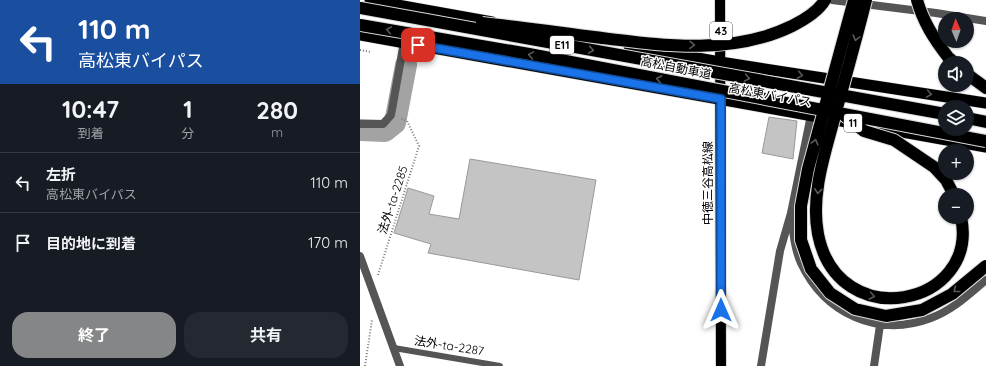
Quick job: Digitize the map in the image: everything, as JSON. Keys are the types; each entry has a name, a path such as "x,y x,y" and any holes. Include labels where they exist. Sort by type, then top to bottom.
{"highway":[{"name":"高松東バイパス","path":"370,0 412,4 720,62 986,103"},
{"path":"360,8 652,44 702,46 741,43 772,36 805,20 824,0"},
{"path":"854,0 808,169 801,206 802,240 811,269 830,293 855,309 886,316 922,310 952,294 986,266"},
{"path":"866,0 820,170 817,206 818,233 825,256 841,278 863,294 889,299 918,294 944,278 956,260 963,224"},
{"path":"917,0 925,22 934,39 949,56"},
{"name":"高松自動車道","path":"360,8 938,113"},
{"name":"高松自動車道","path":"360,25 537,56 986,141"},
{"name":"高松東バイパス","path":"360,35 986,148"},
{"path":"974,79 986,88"},
{"path":"842,114 864,131 894,140 934,167 946,180 950,188"},
{"path":"974,119 986,122"}],"main road":[{"name":"中徳三谷高松線","path":"720,0 721,366"}],"street":[{"path":"832,0 986,21"},
{"path":"360,124 383,124 391,115 404,42"},
{"path":"761,366 780,251 791,213 811,116"},
{"path":"791,213 793,234 801,262 815,286 837,308 861,320 880,325 905,325 931,318 954,307 986,280"},
{"path":"361,260 400,366"},
{"path":"874,366 880,325"}],"lane":[{"name":"法外-ta-2287","path":"394,348 500,366"}],"path":[{"path":"360,50 371,52"},
{"name":"法外-ta-2285","path":"365,366 374,295 419,146 407,121 401,118"}],"building":[{"path":"769,117 797,121 793,159 762,153"},
{"path":"470,159 596,180 579,280 428,253 431,244 394,233 408,188 434,196 429,214 459,219"}],"waterway":[{"path":"360,130 385,131 395,123 406,65"}],"route":[{"path":"418,45 721,99 721,310"}]}
